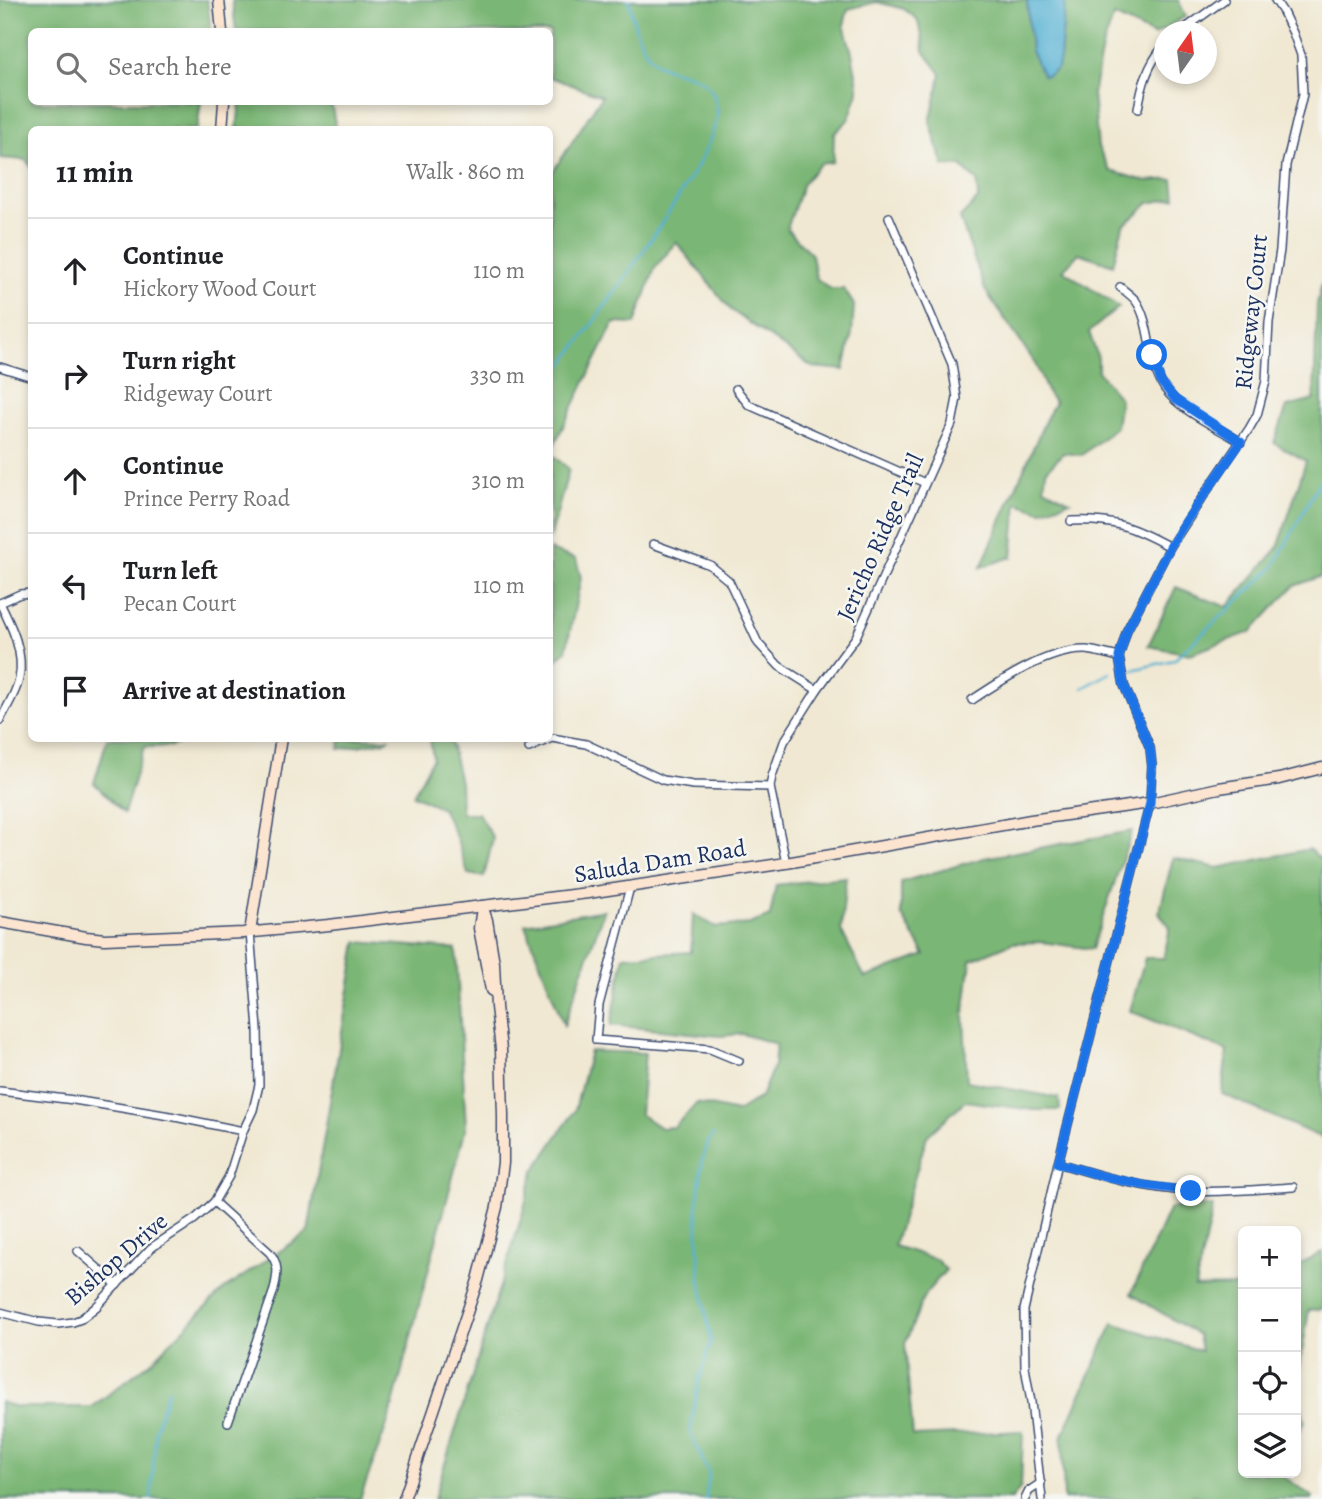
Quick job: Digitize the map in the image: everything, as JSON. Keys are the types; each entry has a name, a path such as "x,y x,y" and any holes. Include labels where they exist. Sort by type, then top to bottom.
{"street":[{"path":"219,0 222,28"},
{"path":"1195,21 1224,0"},
{"name":"Ridgeway Court","path":"1119,657 1127,630 1170,547 1257,415 1266,381 1269,322 1280,250 1286,165 1303,94 1301,55 1293,33 1275,0"},
{"path":"1138,108 1141,92 1154,60"},
{"path":"222,126 224,105"},
{"name":"Jericho Ridge Trail","path":"786,863 770,787 784,742 817,690 856,637 952,424 957,398 952,364 889,217"},
{"path":"1120,287 1136,301 1156,370 1166,390 1185,408 1241,442"},
{"path":"0,367 28,376"},
{"path":"736,389 750,405 925,483"},
{"path":"1071,521 1112,522 1170,547"},
{"path":"653,544 710,565 729,581 758,643 779,666 817,690"},
{"path":"0,720 20,678 20,662 11,625 0,603 28,593"},
{"path":"972,700 1018,672 1063,653 1087,650 1119,657 1124,685 1150,748 1152,766 1150,803 1028,1290 1024,1320 1025,1367 1042,1499"},
{"path":"553,738 586,744 663,780 693,785 770,787"},
{"path":"250,932 280,742"},
{"path":"528,748 542,742"},
{"name":"Saluda Dam Road","path":"0,922 104,939 329,925 630,887 786,863 1031,820 1150,803 1219,788 1279,779 1322,768"},
{"path":"630,887 599,1005 596,1040 709,1049 740,1061"},
{"path":"404,1499 478,1280 497,1207 503,1163 500,1049 496,1007 488,982 479,928 482,906"},
{"name":"Bishop Drive","path":"0,1312 58,1324 81,1319 96,1307 152,1248 195,1219 214,1202 229,1176 243,1131 253,1110 259,1085 258,1029 250,932"},
{"path":"0,1091 74,1100 243,1131"},
{"path":"1058,1163 1131,1183 1191,1191 1293,1187"},
{"path":"214,1202 270,1253 278,1271 274,1290 228,1422"},
{"path":"78,1251 117,1285"},
{"path":"1025,1499 1029,1491 1041,1483"}],"green space":[{"path":"0,0 207,0 211,28 28,28 28,105 201,105 197,126 28,126 28,163 26,160 0,158"},
{"path":"232,0 1027,0 1031,51 1048,75 1057,69 1060,58 1065,0 1178,0 1186,16 1178,21 1154,21 1154,35 1114,16 1102,48 1093,94 1098,147 1110,171 1146,181 1173,179 1175,198 1149,203 1123,226 1113,265 1079,253 1063,270 1119,307 1089,332 1098,358 1098,371 1120,399 1116,427 1082,455 1063,453 1046,471 1044,488 1070,501 1041,511 1017,503 1012,557 981,567 1055,402 1048,394 1035,363 985,290 960,218 978,199 977,181 961,166 944,166 930,122 941,74 924,51 917,19 904,9 877,2 848,9 844,25 852,53 858,92 849,119 834,134 833,162 820,164 803,183 787,229 812,255 816,278 831,289 844,289 854,305 852,333 844,370 812,367 731,310 676,242 655,268 635,324 614,323 553,447 553,171 602,96 553,78 553,28 236,28"},
{"path":"240,105 332,105 335,126 237,126"},
{"path":"1322,282 1322,576 1294,586 1251,632 1190,654 1148,646 1176,587 1227,607 1278,548 1306,461 1274,443 1287,407 1314,400 1317,304"},
{"path":"553,456 569,469 553,528"},
{"path":"553,551 576,559 581,578 566,651 553,663"},
{"path":"106,742 184,742 171,746 144,747 124,813 94,783"},
{"path":"340,742 381,742 339,749"},
{"path":"430,742 451,742 460,783 461,813 478,813 493,838 484,877 468,874 455,834 442,808 413,795 433,758"},
{"path":"1132,831 1092,949 1041,942 1012,943 971,960 964,1016 967,1081 1059,1098 1060,1110 1034,1110 965,1101 927,1136 894,1246 936,1259 946,1270 925,1294 905,1344 913,1436 1023,1431 1021,1487 1012,1499 434,1499 534,1171 575,1110 590,1051 645,1053 640,1114 661,1128 674,1127 697,1103 737,1112 761,1097 774,1065 776,1044 742,1034 720,1036 611,1025 624,956 691,952 693,914 716,927 750,924 770,916 776,885 846,877 841,930 865,978 925,955 901,914 901,882 984,858"},
{"path":"1309,849 1322,860 1322,1138 1222,1094 1227,1051 1130,1011 1145,958 1164,958 1170,927 1159,913 1173,858 1218,868"},
{"path":"604,910 564,1025 525,924"},
{"path":"357,942 456,949 466,1127 390,1416 360,1499 0,1499 0,1402 15,1407 92,1407 152,1361 223,1290 308,1232"},
{"path":"1213,1206 1195,1287 1238,1286 1238,1478 1285,1478 1313,1497 1312,1499 1206,1499 1193,1495 1189,1499 1064,1499 1062,1437 1113,1323 1201,1351 1198,1335 1131,1294 1170,1208"},
{"path":"1322,1252 1322,1309 1309,1310 1301,1358 1301,1264"},
{"path":"1301,1406 1305,1421 1301,1428"}],"water":[{"path":"1027,0 1065,0 1060,58 1057,69 1048,75 1043,76 1031,51"}],"waterway":[{"path":"553,379 640,256 683,189 703,155 717,117 715,98 708,87 693,76 659,65 647,53 637,31 629,0"},
{"path":"1132,670 1174,660 1273,568 1322,477"},
{"path":"1083,688 1110,673"},
{"path":"706,1499 709,1474 690,1432 699,1380 711,1341 700,1279 697,1210 702,1161 713,1135"},
{"path":"151,1499 156,1428 168,1390"}],"route":[{"path":"1152,355 1161,382 1175,399 1241,442 1170,547 1127,630 1119,657 1124,685 1150,748 1150,803 1058,1163 1143,1185 1191,1191"}]}
